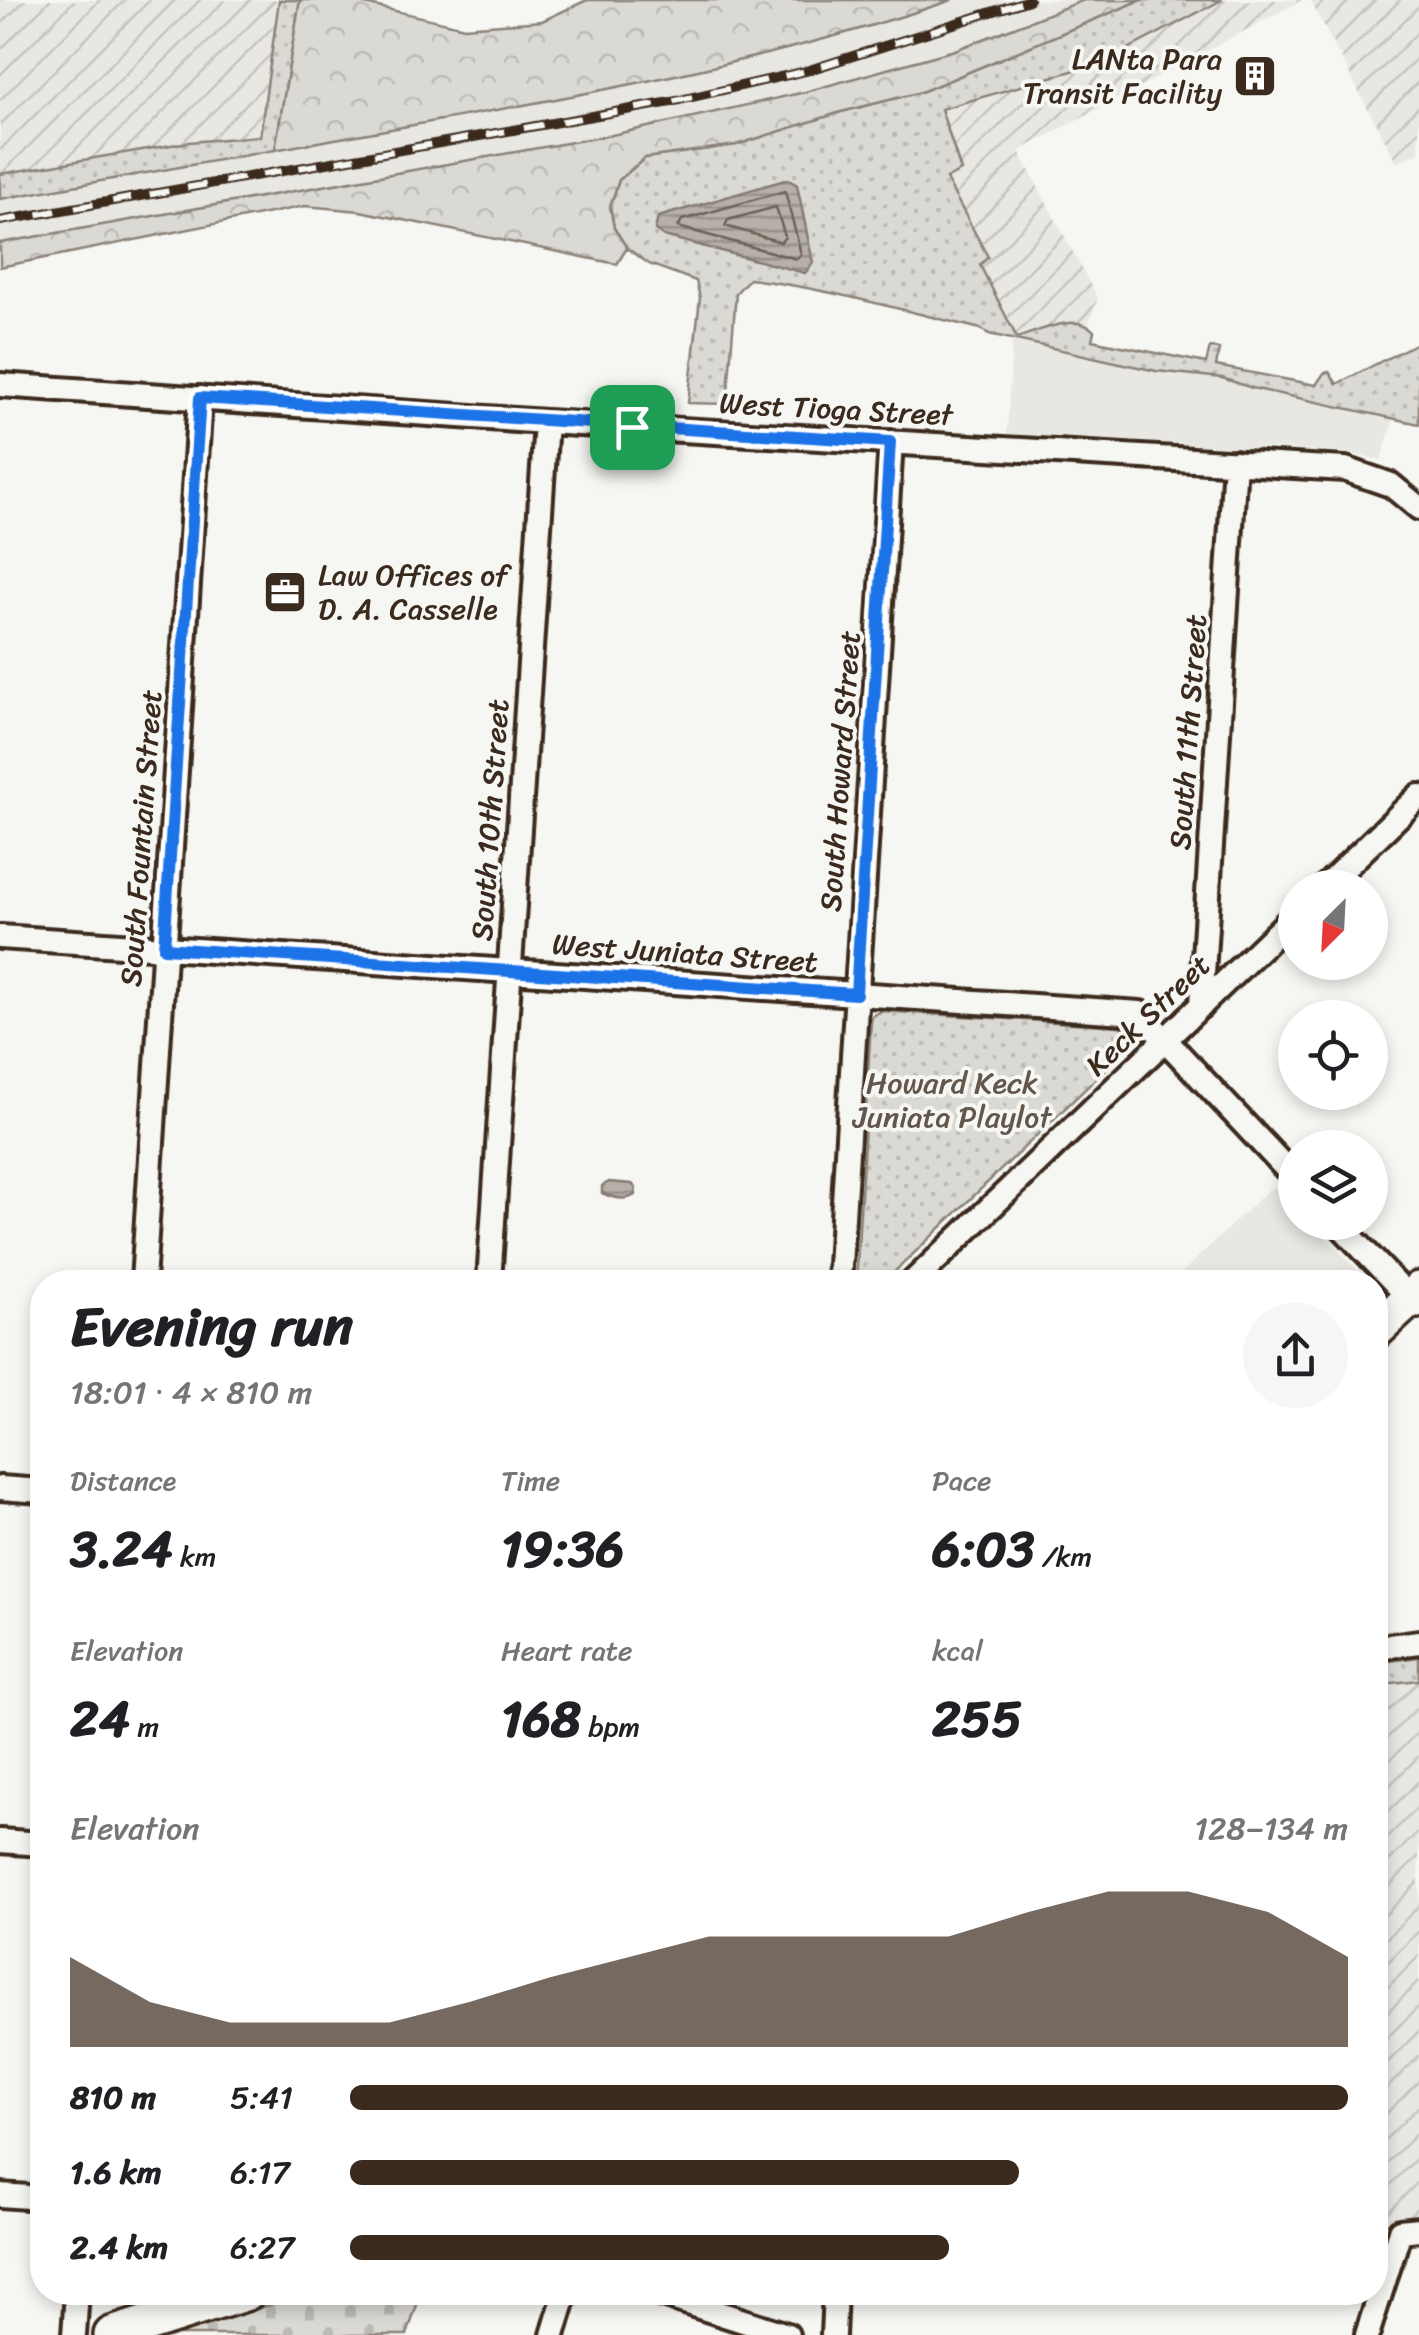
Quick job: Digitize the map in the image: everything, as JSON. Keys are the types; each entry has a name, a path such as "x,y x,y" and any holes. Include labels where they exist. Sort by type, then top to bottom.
{"main road":[{"path":"1388,1322 1416,1299"},
{"path":"112,2335 206,2305"}],"street":[{"name":"West Tioga Street","path":"0,385 546,422 1346,468 1392,485 1419,508"},
{"name":"South Fountain Street","path":"143,1270 200,398"},
{"name":"South 10th Street","path":"490,1270 546,422"},
{"name":"South Howard Street","path":"840,1270 890,442"},
{"name":"South 11th Street","path":"1201,1006 1236,462"},
{"path":"1343,870 1419,796"},
{"name":"Keck Street","path":"925,1270 1278,931"},
{"name":"West Juniata Street","path":"0,937 1140,1013 1278,1160"},
{"path":"1356,1240 1387,1270"},
{"path":"1388,1271 1416,1299"},
{"path":"0,1488 30,1490"},
{"path":"1388,1646 1419,1642"},
{"path":"0,1841 30,1843"},
{"path":"0,2195 30,2197"},
{"path":"1388,2284 1410,2230"},
{"path":"74,2335 76,2305"},
{"path":"553,2335 562,2305"},
{"path":"694,2305 787,2335"},
{"path":"833,2335 834,2305"},
{"path":"1367,2335 1379,2305"}],"shaded area":[{"path":"0,0 279,0 260,136 189,142 0,174"},
{"path":"952,0 1084,0 955,50 805,92 612,135 0,243 0,199 716,68 886,23"},
{"path":"1222,0 1302,0 1019,151 1098,299 1088,324 1071,322 1017,338 980,265 987,257 946,179 941,109 1103,62"},
{"path":"1310,0 1419,0 1419,152 1397,163"},
{"path":"1012,339 1156,371 1222,378 1394,418 1381,460 1338,452 1007,434"},
{"path":"1276,1187 1278,1240 1328,1240 1357,1270 1185,1270 1268,1190"},
{"path":"1419,1657 1419,2215 1388,2219 1388,1661"}],"green space":[{"path":"279,0 300,0 275,150 0,199 0,174 189,142 260,136"},
{"path":"300,0 348,0 464,27 542,21 587,0 952,0 786,49 701,69 275,150"},
{"path":"1084,0 1141,0 921,92 736,145 645,158 619,180 610,206 614,228 627,248 617,264 360,211 305,206 0,267 0,243 612,135 805,92 955,50"},
{"path":"1141,0 1222,0 1103,62 941,109 961,171 946,179 988,257 980,265 1017,338 1057,325 1078,323 1094,331 1092,340 1206,363 1210,348 1219,349 1216,366 1316,385 1324,373 1329,372 1337,384 1419,342 1419,424 1222,378 1156,371 989,334 836,294 749,279 736,293 727,404 688,403 700,298 696,281 649,264 627,248 614,228 610,206 619,180 645,158 736,145 921,92"},
{"name":"Howard Keck Juniata Playlot","path":"882,1011 1119,1026 1130,1031 1133,1043 897,1270 857,1270 873,1015"},
{"path":"1419,1657 1419,1680 1388,1684 1388,1661"},
{"path":"269,2305 417,2305 407,2335 173,2335"}],"water":[{"path":"788,179 797,185 813,263 805,273 664,236 655,230 658,217"},
{"path":"609,1182 632,1184 635,1195 623,1198 602,1193 602,1186"}],"railway":[{"path":"0,221 671,102 806,71 1029,0"}],"place":[{"name":"LANta Para Transit Facility","path":"1255,76"},
{"name":"Law Offices of D. A. Casselle","path":"285,592"}],"route":[{"path":"200,398 632,427 890,442 856,994 164,948 200,398"}]}
